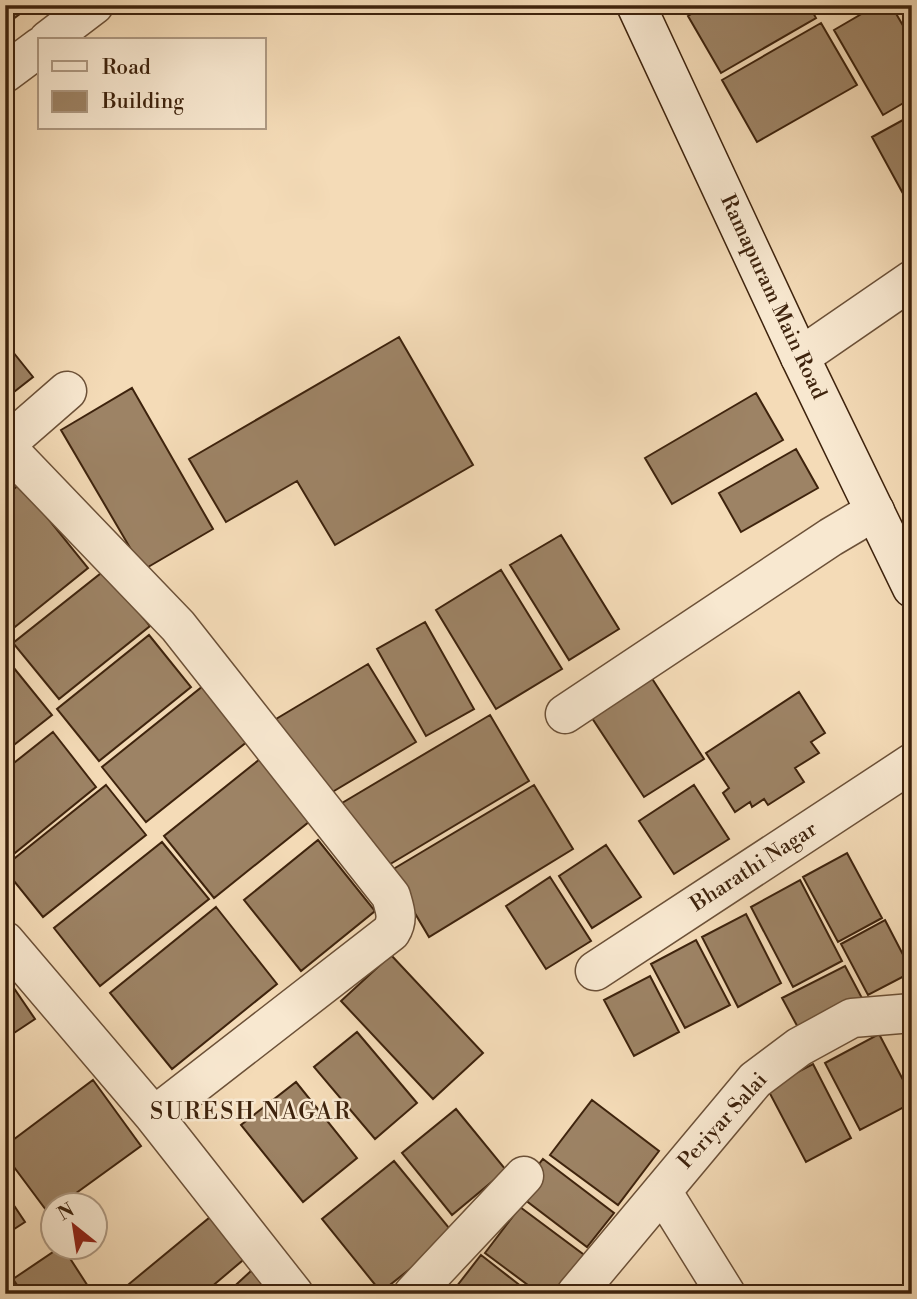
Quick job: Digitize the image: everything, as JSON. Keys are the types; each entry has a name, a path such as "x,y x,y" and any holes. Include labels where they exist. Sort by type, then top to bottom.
{"street":[{"path":"51,38 94,5"},
{"name":"Ramapuram Main Road","path":"636,5 800,357 912,588"},
{"path":"5,73 38,48"},
{"path":"800,357 912,280"},
{"path":"67,391 5,445 178,626 391,896 396,913 396,924 391,932 154,1116"},
{"path":"565,714 874,511"},
{"name":"Bharathi Nagar","path":"595,971 912,763"},
{"path":"5,941 154,1116 294,1294"},
{"name":"Periyar Salai","path":"576,1294 755,1080 799,1047 852,1018 907,1024"},
{"path":"413,1294 524,1176"},
{"path":"662,1191 726,1294"}],"building":[{"path":"5,5 32,5 5,25"},
{"path":"706,5 809,5 816,18 721,73 688,16"},
{"path":"877,5 891,5 912,41 912,98 883,115 834,30"},
{"path":"821,23 857,85 757,142 722,80"},
{"path":"912,115 912,210 872,137"},
{"path":"399,337 473,465 335,545 297,481 226,522 189,459"},
{"path":"5,342 33,377 5,399"},
{"path":"132,388 213,529 143,570 61,430"},
{"path":"756,393 783,440 672,504 645,458"},
{"path":"796,449 818,488 741,532 719,493"},
{"path":"20,484 88,568 5,635 5,496"},
{"path":"561,535 619,629 569,660 510,565"},
{"path":"105,570 150,626 59,699 13,643"},
{"path":"501,570 562,669 496,709 436,610"},
{"path":"425,622 474,709 426,736 377,649"},
{"path":"149,635 191,687 99,761 57,709"},
{"path":"5,657 52,715 5,752"},
{"path":"368,664 416,742 324,797 276,719"},
{"path":"651,677 704,759 644,797 590,715"},
{"path":"203,686 248,741 146,822 102,767"},
{"path":"799,692 825,733 811,742 819,753 795,768 804,782 768,805 764,799 752,807 750,802 735,812 723,793 729,788 706,753"},
{"path":"490,715 529,781 382,869 342,803"},
{"path":"53,732 96,787 10,857 5,851 5,770"},
{"path":"260,759 310,821 214,898 164,836"},
{"path":"106,785 146,835 43,917 5,870 5,866"},
{"path":"534,785 573,849 429,937 390,871"},
{"path":"694,785 729,839 674,874 639,821"},
{"path":"318,840 375,911 301,971 244,900"},
{"path":"162,842 209,899 100,986 54,928"},
{"path":"606,845 641,897 592,928 559,876"},
{"path":"847,853 882,918 838,942 803,877"},
{"path":"550,877 591,941 546,969 506,906"},
{"path":"800,880 842,961 793,987 751,907"},
{"path":"216,907 277,984 172,1069 110,993"},
{"path":"746,914 781,983 738,1007 702,937"},
{"path":"885,920 912,972 868,995 841,944"},
{"path":"696,940 730,1005 685,1028 651,964"},
{"path":"391,955 483,1053 433,1099 341,1001"},
{"path":"845,966 863,1000 801,1033 782,998"},
{"path":"5,975 35,1019 5,1039"},
{"path":"650,976 679,1032 634,1056 604,1000"},
{"path":"357,1032 417,1103 375,1139 314,1067"},
{"path":"879,1034 912,1097 912,1103 860,1130 825,1063"},
{"path":"813,1064 851,1138 806,1162 767,1088"},
{"path":"93,1080 141,1146 80,1190 38,1190 38,1199 5,1155 5,1146"},
{"path":"296,1082 357,1158 303,1202 241,1125"},
{"path":"592,1100 659,1151 618,1205 550,1155"},
{"path":"456,1109 506,1170 452,1215 402,1153"},
{"path":"543,1159 614,1213 587,1247 516,1193"},
{"path":"394,1161 454,1234 381,1292 322,1219"},
{"path":"5,1192 25,1222 5,1235"},
{"path":"520,1207 591,1260 565,1294 540,1294 485,1253"},
{"path":"215,1213 249,1255 203,1294 138,1294 129,1284"},
{"path":"481,1255 531,1294 457,1294 453,1291"},
{"path":"41,1260 71,1260 93,1294 23,1294 13,1279"},
{"path":"252,1270 274,1294 226,1294"}],"district":[{"name":"SURESH NAGAR","path":"251,1112"}]}
